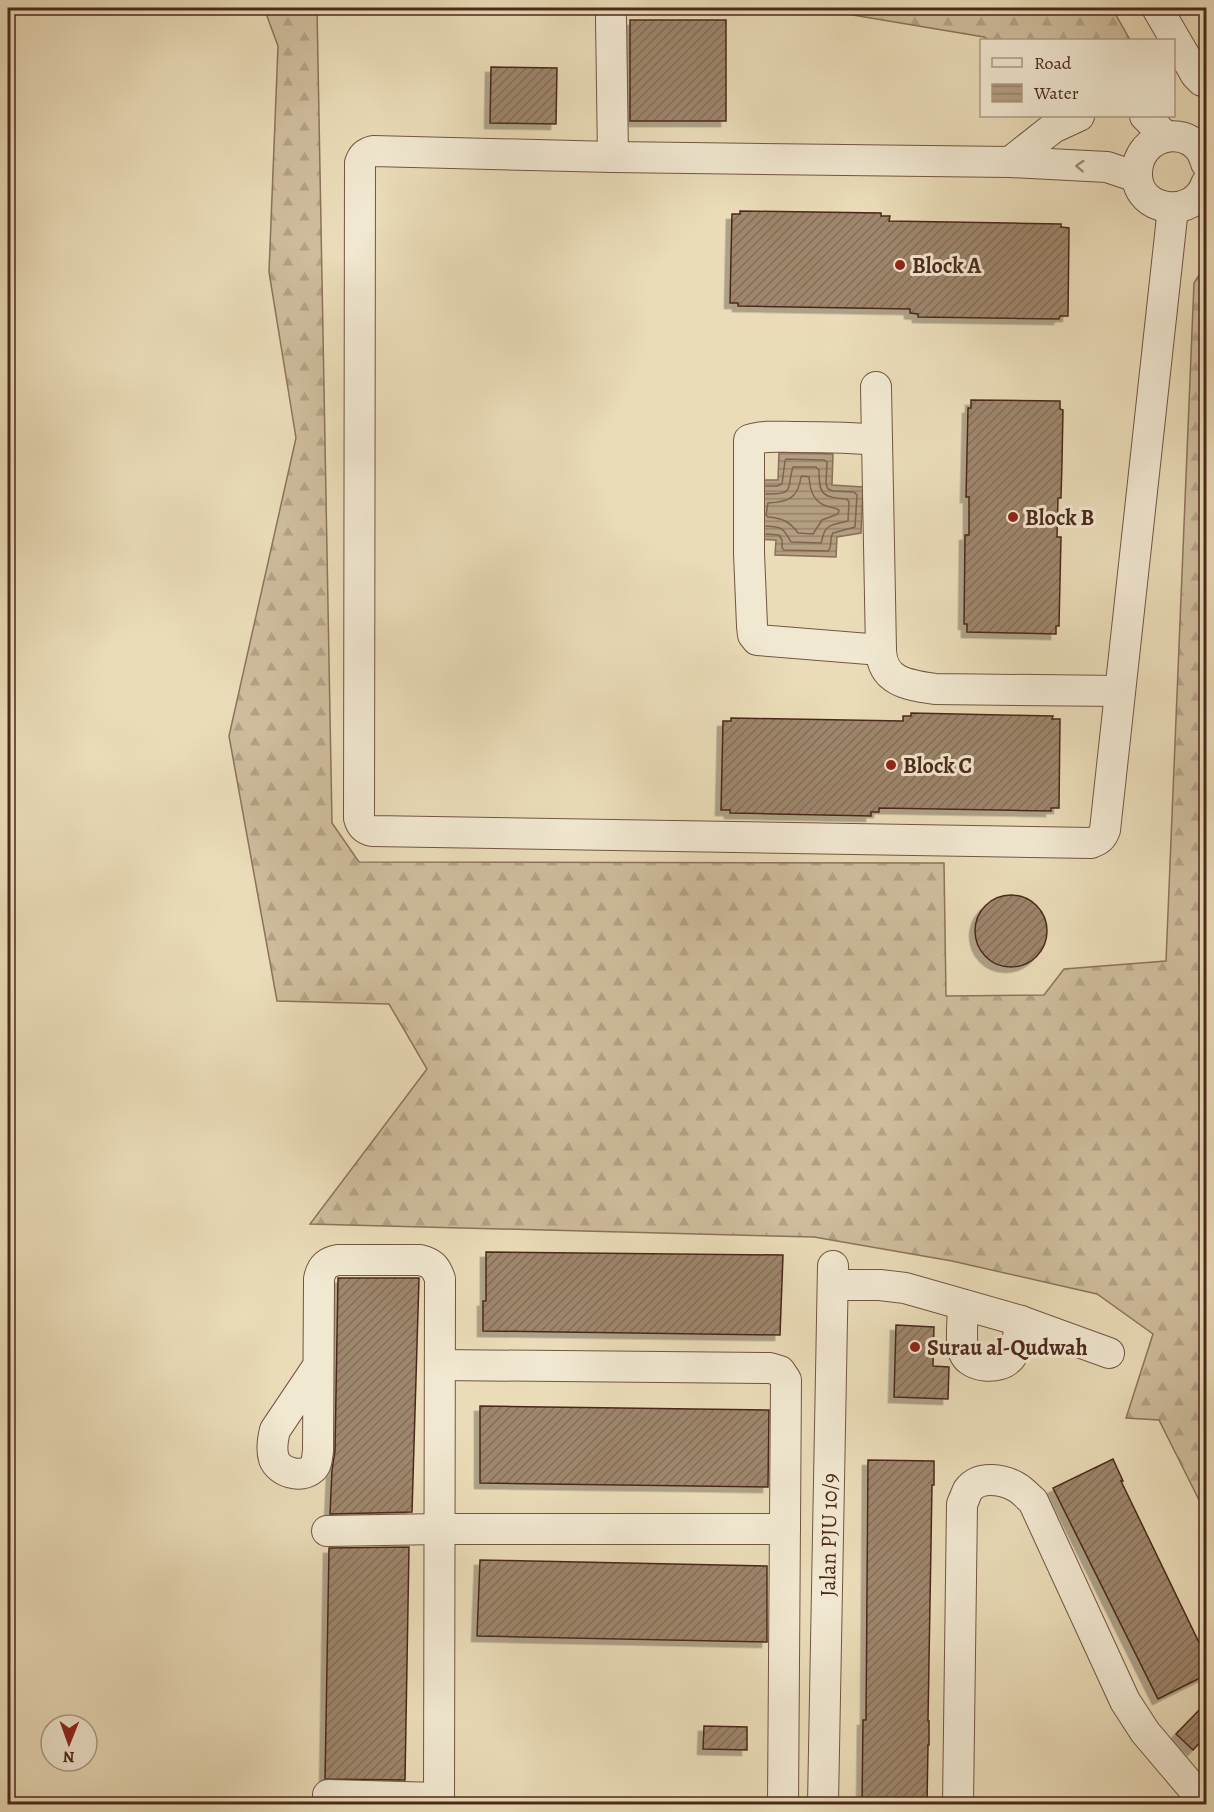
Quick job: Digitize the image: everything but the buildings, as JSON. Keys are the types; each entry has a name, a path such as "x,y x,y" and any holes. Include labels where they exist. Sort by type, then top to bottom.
{"street":[{"path":"1157,8 1196,75 1202,81 1206,81"},
{"path":"611,18 613,157"},
{"path":"1010,162 1053,128 1077,117"},
{"path":"1206,155 1187,138 1155,126 1149,144 1139,159 1137,177 1143,193 1156,204 1173,208 1191,204 1204,192 1206,184"},
{"path":"1137,177 1107,167 1010,162 367,152 360,163 360,825 365,830 372,831 1091,843 1098,841 1103,837 1105,830 1173,208"},
{"path":"876,387 881,662 888,672 899,681 912,686 935,689 1120,691"},
{"path":"877,440 845,437 762,437 749,440 749,553 752,626 753,635 757,640 881,650"},
{"path":"318,1366 319,1279 324,1266 331,1262 362,1260 420,1260 431,1263 440,1279 439,1801 328,1795"},
{"name":"Jalan PJU 10/9","path":"823,1804 833,1275 905,1288 963,1305"},
{"path":"1020,1321 1015,1349 1008,1360 995,1365 974,1363 968,1359 963,1345 963,1305 1020,1321 1109,1353"},
{"path":"440,1365 770,1368 780,1371 786,1380 783,1804"},
{"path":"958,1804 962,1504 969,1489 981,1481 995,1480 1019,1488 1033,1501 1125,1701 1145,1732 1206,1804"},
{"path":"327,1531 785,1528"}],"green space":[{"path":"264,8 317,8 332,823 359,862 944,863 946,996 1044,995 1064,969 1166,961 1194,283 1206,264 1206,1514 1159,1420 1126,1418 1153,1334 1097,1294 952,1261 814,1237 310,1224 427,1069 389,1004 277,1001 229,736 296,438 269,272 278,46"},
{"path":"811,8 1112,8 1129,39 987,39"}],"water":[{"path":"779,452 833,454 832,485 863,487 861,533 837,537 836,557 775,555 776,540 743,539 745,480 778,480"}],"place":[{"name":"Block A","path":"900,265"},
{"name":"Block B","path":"1013,517"},
{"name":"Block C","path":"891,765"},
{"name":"Surau al-Qudwah","path":"915,1347"}]}
